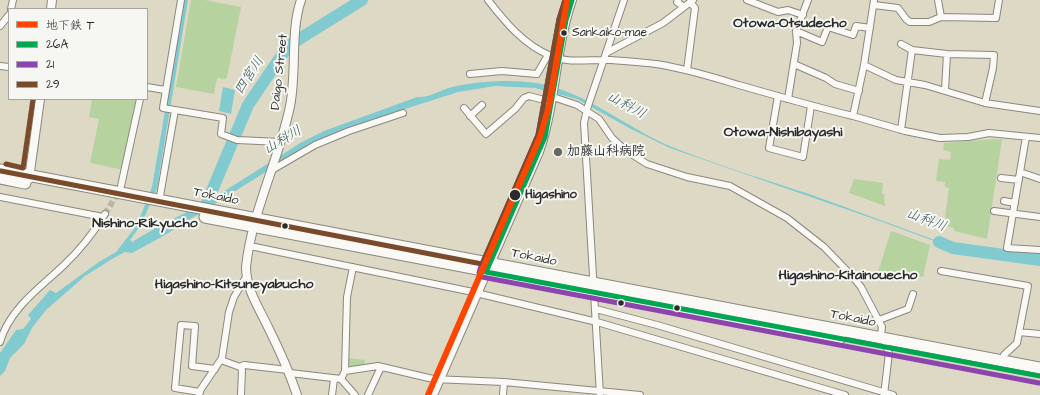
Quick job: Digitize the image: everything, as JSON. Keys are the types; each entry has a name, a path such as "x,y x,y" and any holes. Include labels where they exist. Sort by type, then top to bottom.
{"highway":[{"name":"Tokaido","path":"0,170 29,180"},
{"name":"Tokaido","path":"0,178 29,180 256,223 886,343 1040,376"},
{"name":"Tokaido","path":"886,343 1040,368"}],"street":[{"path":"181,0 163,108 222,118 221,134 234,139 280,146"},
{"name":"Daigo Street","path":"297,395 289,372 257,307 246,276 247,257 280,146 292,96 296,31 301,0"},
{"path":"488,0 506,22 521,37 548,55 559,59 577,61 604,60 657,64 687,70 810,106 853,116 901,130 948,139 968,138 989,133 1026,138 1040,138"},
{"path":"433,395 540,152 549,122 566,20 572,0"},
{"path":"601,393 585,143 587,110 624,0"},
{"path":"747,0 778,12 788,10 803,15"},
{"path":"788,99 797,43 796,31 808,0"},
{"path":"938,0 942,17"},
{"path":"853,116 864,65 874,2 898,8 910,22 928,22 942,17 996,18 1000,0"},
{"path":"677,1 684,7"},
{"path":"606,53 650,30 691,1 695,8 687,70"},
{"path":"0,26 8,17"},
{"path":"796,31 822,42 828,27 853,36 856,26 870,28"},
{"path":"904,43 912,50 946,54 994,55 993,68 985,103"},
{"path":"901,130 912,50"},
{"path":"945,90 946,54"},
{"path":"470,74 502,71 538,74 548,55"},
{"path":"794,64 826,78 834,84 859,91"},
{"path":"864,65 896,80 945,90 985,103 1040,111"},
{"path":"148,87 165,90"},
{"path":"464,108 486,134 515,109 524,98 529,96 553,98 577,105 599,119 612,138 625,150 647,164 687,177 730,186 788,218 824,247 861,287 879,320 889,353 884,394"},
{"path":"778,96 769,148 803,157 810,106"},
{"path":"29,180 40,100"},
{"path":"122,186 140,100"},
{"path":"470,116 482,105"},
{"path":"160,196 175,110"},
{"path":"273,168 315,145 348,131 403,113"},
{"path":"1026,138 1007,248 1040,250"},
{"path":"1020,172 1040,179"},
{"path":"1001,178 1019,180"},
{"path":"0,197 104,216 95,230 66,264 20,307 8,322 0,342"},
{"path":"1004,201 1015,203"},
{"path":"994,212 1040,217"},
{"path":"250,246 477,293 597,322 845,395"},
{"path":"341,379 345,371 347,297 353,267"},
{"path":"941,271 1028,286 1017,343 1004,355 1003,361"},
{"path":"215,369 192,366 196,326 181,325 175,388 200,394 221,360 229,312 234,297 246,276"},
{"path":"879,320 908,310 913,294"},
{"path":"596,309 657,324 884,394 894,395"},
{"path":"1019,332 1040,334"},
{"path":"221,360 240,367 244,365 341,379 355,395"},
{"path":"240,367 242,370 241,395"},
{"path":"345,371 381,367 407,374 440,379 504,382 569,388 584,392 640,395"},
{"path":"368,395 381,367"},
{"path":"332,395 334,379"},
{"path":"503,395 504,382"},
{"path":"568,395 569,388"}],"green space":[{"path":"191,0 205,0 241,7 227,77 226,79 217,78 214,94 176,87"},
{"path":"92,100 138,100 124,170 90,163 99,119 89,117"},
{"path":"1002,139 987,239 954,231 954,228 944,225 949,188 945,187 945,182 936,181 939,159 950,160 951,152 943,150 944,143"},
{"path":"854,179 883,183 882,194 884,194 885,206 849,193"},
{"path":"891,231 930,245 923,277 898,271 894,277 878,272"},
{"path":"348,358 365,360 364,366 348,368"}],"water":[{"path":"184,0 188,0 157,188 141,225 130,240 132,242 159,226 207,202 302,142 324,131 417,97 430,95 452,87 483,82 505,81 536,83 554,87 589,102 655,139 689,154 827,200 953,248 670,148 631,129 577,99 535,88 495,86 458,92 349,127 315,141 165,235 132,253 125,252 112,259 85,276 46,310 32,328 24,344 10,358 5,371 0,376 0,353 16,330 23,329 31,319 28,315 50,290 56,293 99,262 116,252 137,225 152,187"},
{"path":"223,87 235,90 231,114 219,111"}],"waterway":[{"name":"四宮川","path":"206,205 248,105 288,46 362,0"},
{"name":"山科川","path":"939,242 953,248 1040,260"}],"tunnel":[{"path":"105,214 119,191"}],"metro line":[{"name":"T","path":"428,395 540,137 549,106 567,0"}],"transit line":[{"name":"21","path":"565,0 559,19 538,135 480,269 479,273 482,277 1039,383"},
{"name":"29","path":"1,171 482,264 538,135 559,19 565,0"},
{"name":"26A","path":"572,0 566,20 545,137 486,272 1040,376"},
{"name":"29","path":"6,164 23,168 33,100"}],"place":[{"name":"Sankaiko-mae","path":"564,33"},
{"name":"加藤山科病院","path":"558,152"},
{"name":"Higashino","path":"515,195"}],"district":[{"name":"Otowa-Otsudecho","path":"790,24"},
{"name":"Otowa-Nishibayashi","path":"783,133"},
{"name":"Nishino-Rikyucho","path":"145,224"},
{"name":"Higashino-Kitainouecho","path":"848,276"},
{"name":"Higashino-Kitsuneyabucho","path":"234,285"}]}
